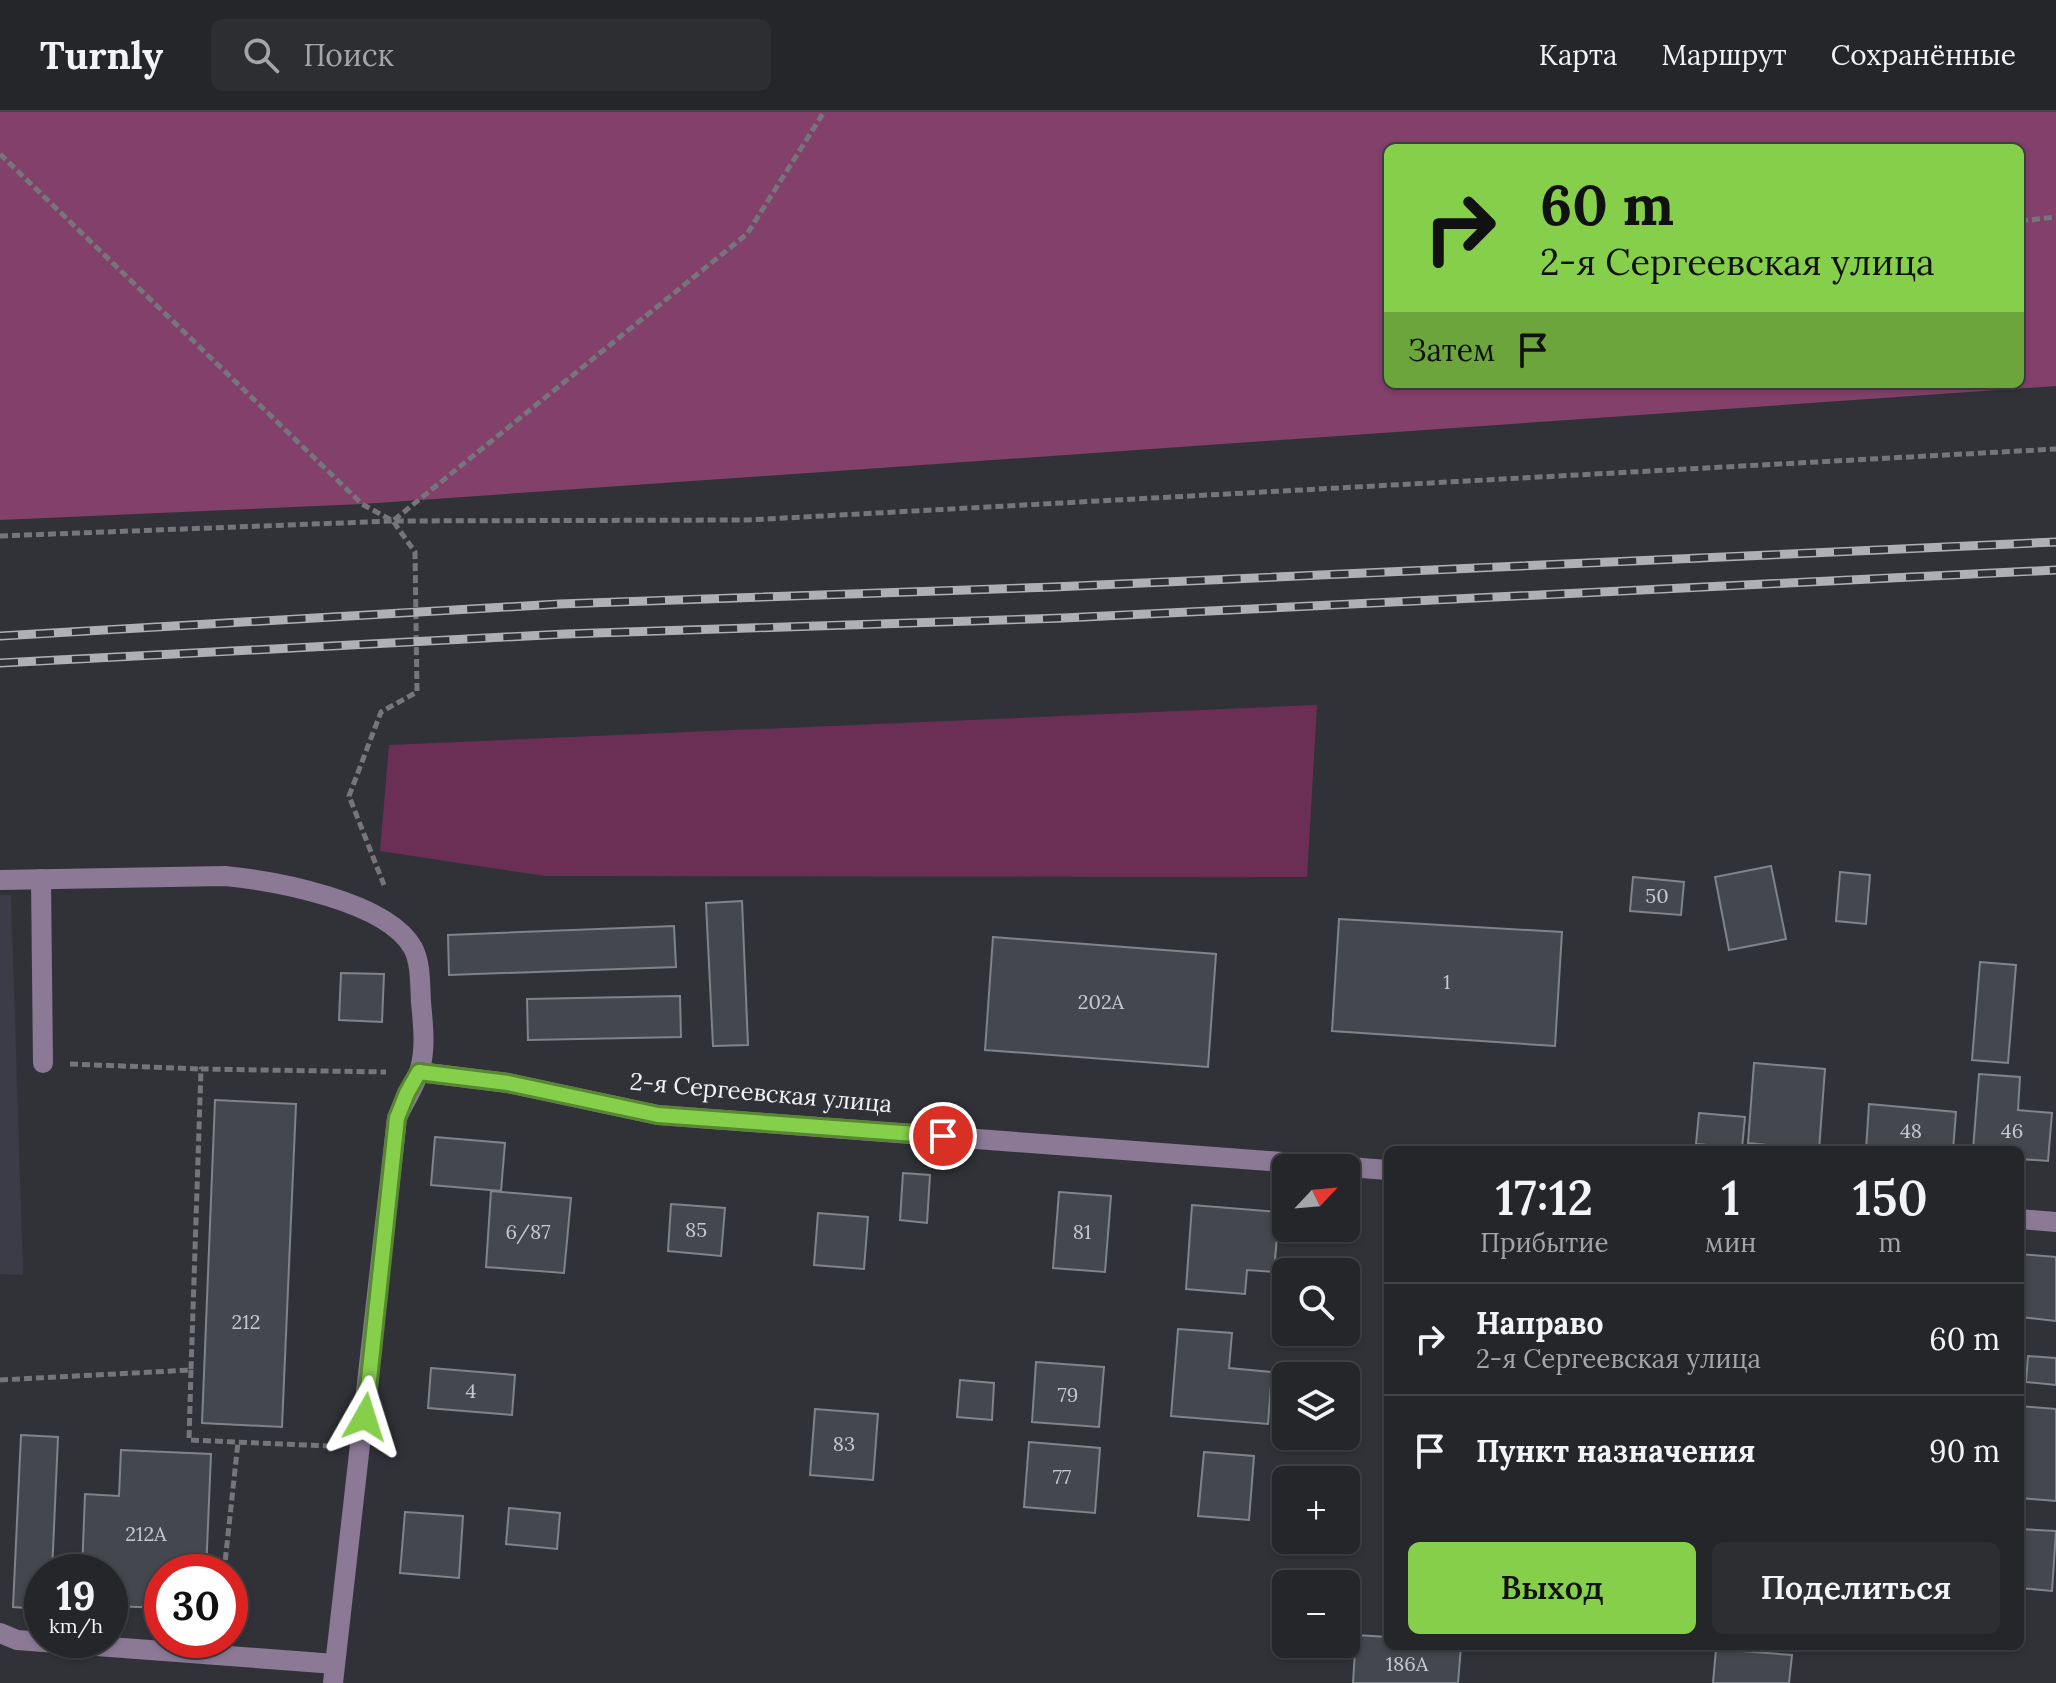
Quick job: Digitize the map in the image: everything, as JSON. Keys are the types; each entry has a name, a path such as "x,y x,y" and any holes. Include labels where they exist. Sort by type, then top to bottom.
{"street":[{"path":"0,880 225,876 281,883 356,907 388,922 415,951 425,1047 419,1072 397,1118 334,1674 17,1640 0,1633"},
{"path":"41,879 43,1063"},
{"name":"2-я Сергеевская улица","path":"419,1072 508,1083 658,1115 1384,1170"},
{"path":"2024,1219 2056,1222"}],"path":[{"path":"393,521 747,234 824,112"},
{"path":"0,154 362,504 393,521 415,552 417,692 381,712 349,796 404,936"},
{"path":"2024,221 2056,217"},
{"path":"0,536 393,521 748,520 2056,449"},
{"path":"43,1063 419,1072"},
{"path":"201,1069 189,1440 362,1447"},
{"path":"0,1380 191,1370"},
{"path":"226,1554 238,1442"}],"shaded area":[{"path":"0,112 2056,112 2056,386 362,504 0,520"},
{"path":"1317,705 1307,877 545,876 380,851 389,745"},
{"path":"0,895 11,895 23,1275 0,1274"}],"building":[{"path":"1771,866 1786,939 1729,950 1715,877"},
{"path":"1840,872 1870,875 1866,924 1836,921"},
{"path":"1633,877 1684,882 1681,915 1630,911"},
{"path":"742,901 748,1045 713,1046 706,903"},
{"path":"1339,919 1562,932 1555,1046 1332,1031"},
{"path":"674,926 676,967 449,975 448,935"},
{"path":"993,937 1216,954 1208,1067 985,1050"},
{"path":"1980,962 2016,965 2008,1063 1972,1060"},
{"path":"341,973 384,974 382,1022 339,1020"},
{"path":"680,996 681,1037 528,1040 527,999"},
{"path":"1754,1063 1825,1069 1819,1146 1748,1143"},
{"path":"1979,1074 2020,1077 2018,1110 2052,1113 2048,1161 2024,1159 2024,1146 1973,1146"},
{"path":"215,1100 296,1104 282,1427 202,1423"},
{"path":"1869,1104 1956,1112 1953,1146 1866,1146"},
{"path":"1699,1113 1745,1117 1742,1146 1696,1144"},
{"path":"435,1137 505,1143 501,1191 431,1185"},
{"path":"903,1173 930,1175 927,1223 900,1220"},
{"path":"491,1191 571,1198 564,1273 486,1267"},
{"path":"1059,1192 1111,1196 1105,1272 1053,1268"},
{"path":"671,1204 725,1208 721,1256 668,1251"},
{"path":"1192,1205 1272,1211 1272,1242 1276,1242 1272,1272 1247,1270 1245,1294 1186,1289"},
{"path":"818,1213 868,1217 864,1269 814,1265"},
{"path":"2024,1254 2056,1257 2056,1321 2024,1317"},
{"path":"1178,1329 1232,1333 1229,1368 1272,1372 1268,1424 1171,1416"},
{"path":"2028,1356 2056,1358 2056,1385 2026,1382"},
{"path":"1036,1362 1104,1367 1099,1427 1032,1422"},
{"path":"431,1368 515,1375 512,1415 428,1408"},
{"path":"960,1380 994,1383 992,1420 957,1417"},
{"path":"2024,1406 2056,1409 2056,1501 2024,1498"},
{"path":"815,1409 878,1414 873,1480 810,1475"},
{"path":"21,1435 58,1437 53,1554 24,1554 24,1608 13,1607"},
{"path":"1029,1442 1100,1448 1095,1513 1024,1507"},
{"path":"121,1450 211,1454 207,1554 144,1554 144,1607 128,1607 128,1554 83,1554 85,1494 119,1496"},
{"path":"1204,1452 1254,1456 1249,1520 1198,1516"},
{"path":"509,1508 560,1513 557,1549 506,1544"},
{"path":"405,1512 463,1516 459,1578 400,1573"},
{"path":"2024,1529 2056,1531 2052,1591 2024,1588"},
{"path":"1360,1635 1384,1637 1384,1650 1461,1650 1458,1683 1353,1683 1355,1658 1360,1658"},
{"path":"1716,1650 1792,1655 1789,1683 1713,1683"}],"railway":[{"path":"0,636 559,604 1053,587 2056,542"},
{"path":"0,663 565,634 1063,618 2056,570"}],"route":[{"path":"365,1417 397,1118 419,1072 508,1083 658,1115 943,1136"}]}
